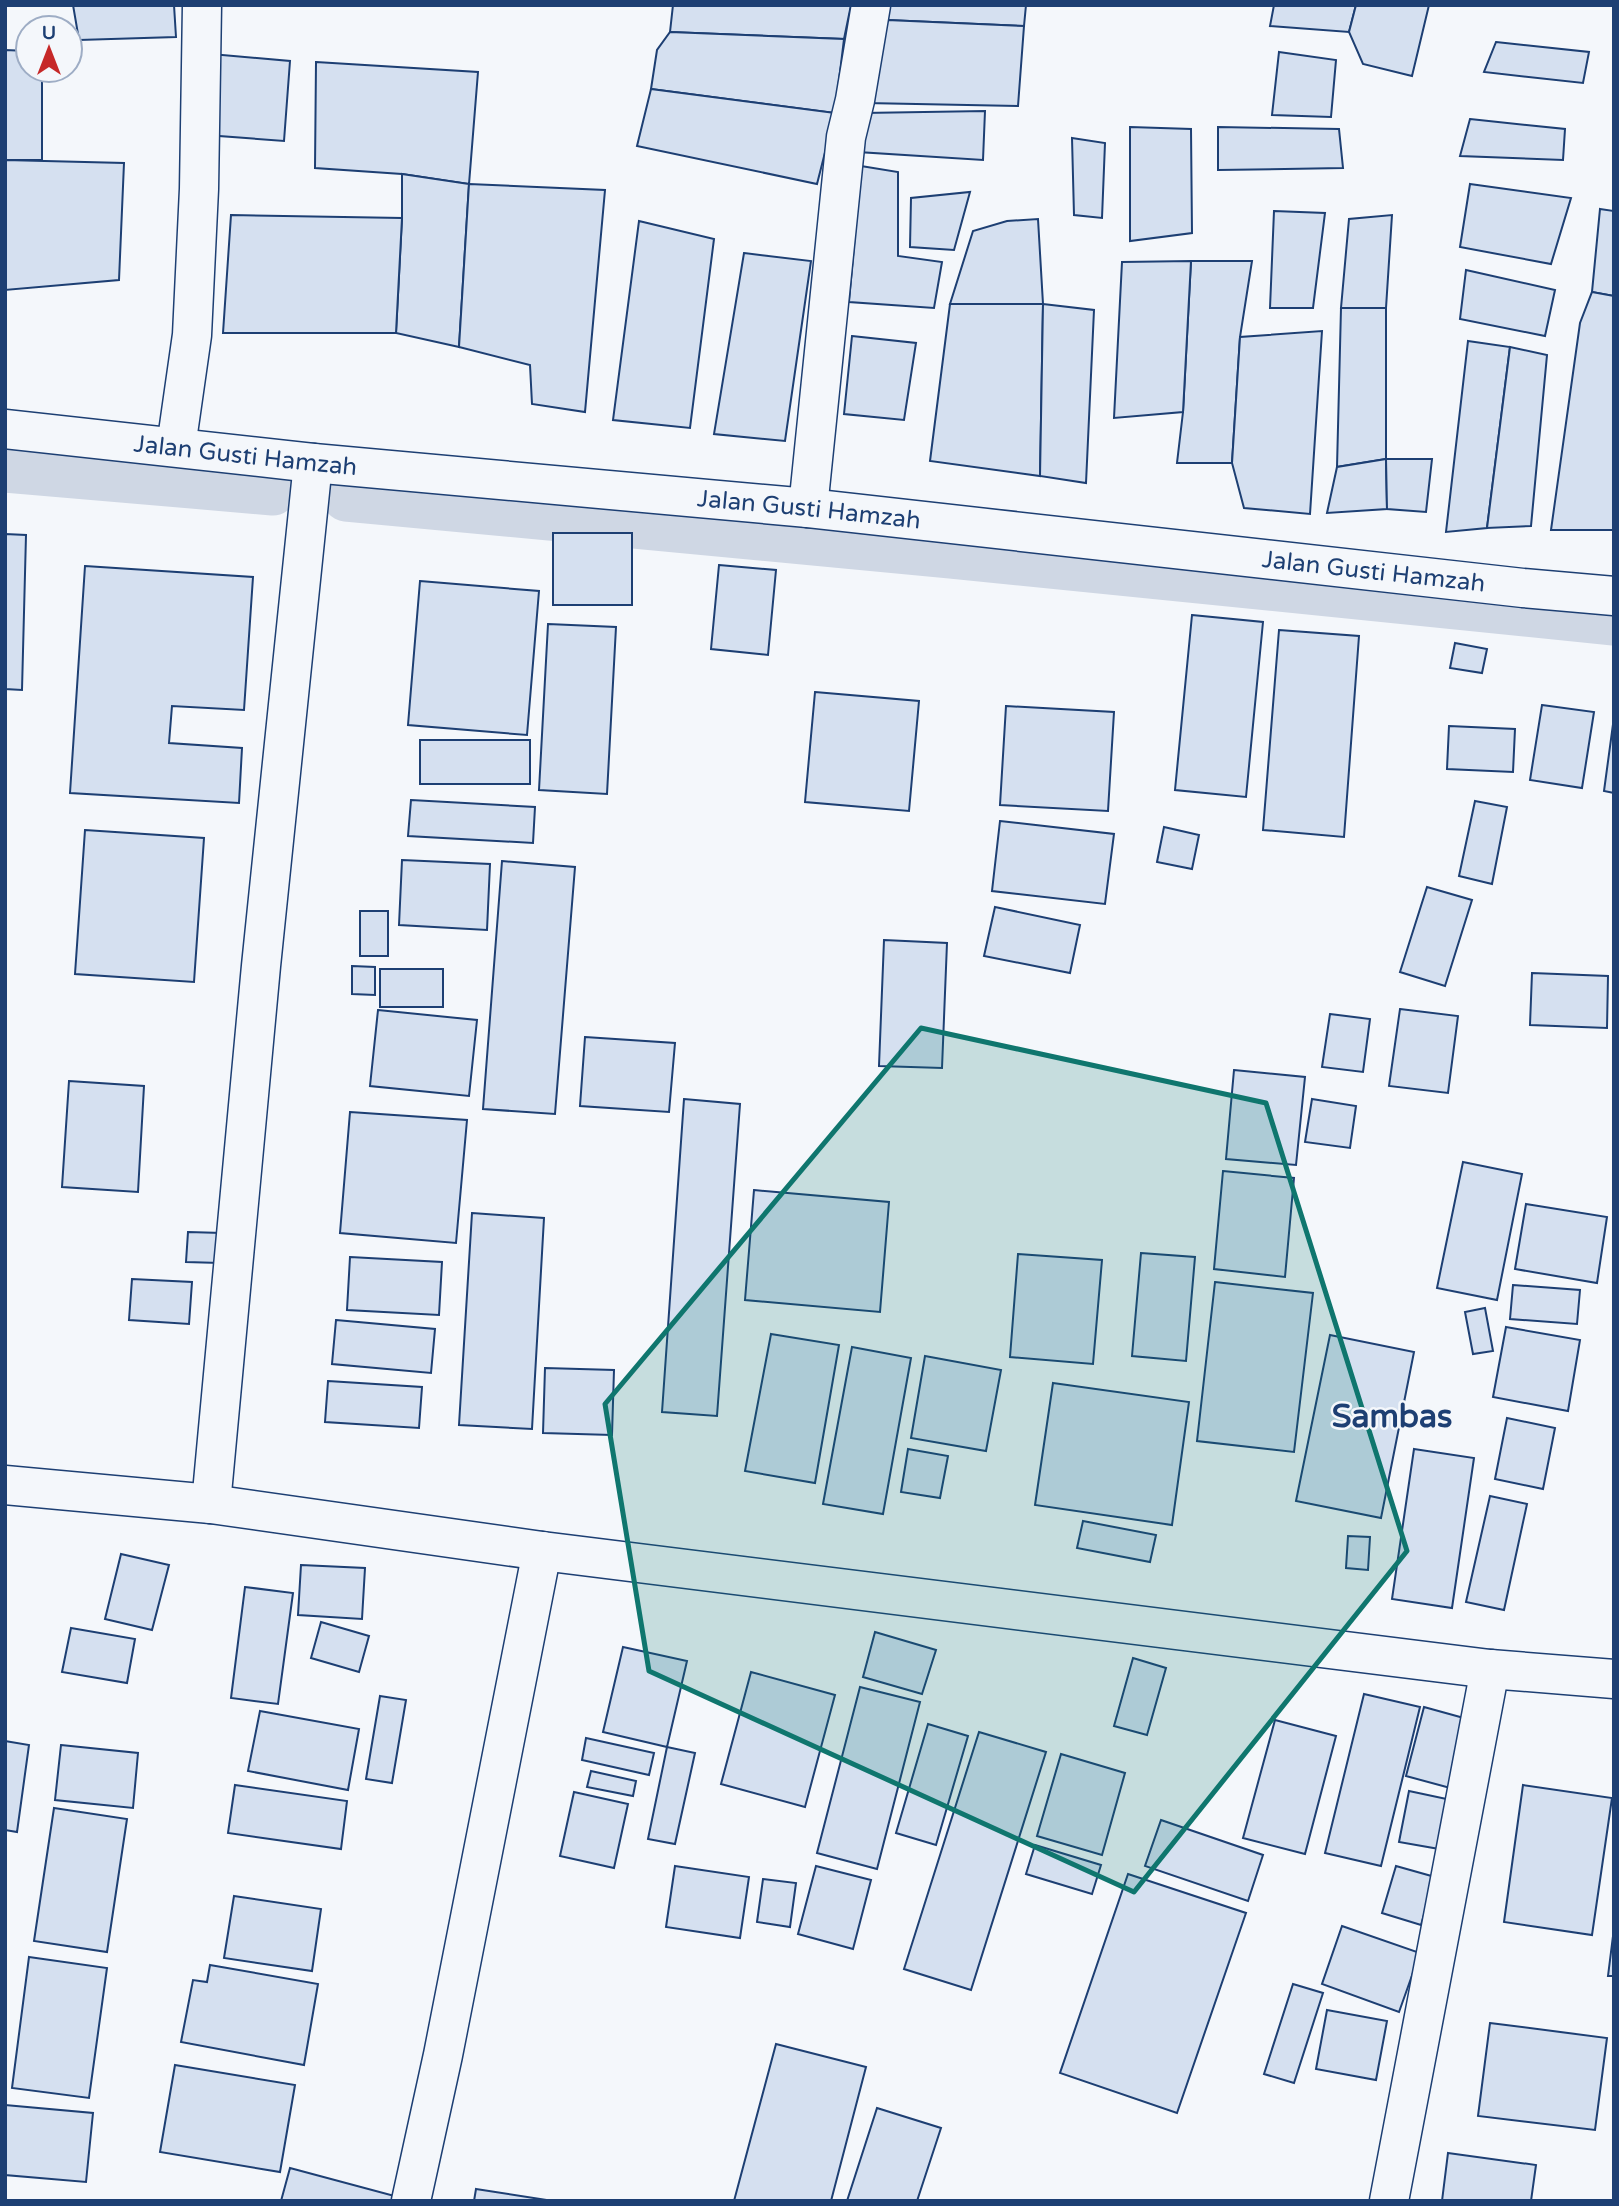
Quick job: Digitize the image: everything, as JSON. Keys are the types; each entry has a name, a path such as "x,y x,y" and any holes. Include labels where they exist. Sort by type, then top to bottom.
{"street":[{"path":"176,447 192,335 199,189 202,5"},
{"path":"808,508 846,137 871,5"},
{"name":"Jalan Gusti Hamzah","path":"5,429 313,463 808,508 1614,596"},
{"path":"211,1504 260,980 313,463"},
{"path":"5,1485 211,1504 542,1551 1490,1669 1614,1679"},
{"path":"411,2201 443,2055 542,1551"},
{"path":"1389,2201 1490,1669"}],"highlighted area":[{"path":"921,1028 1266,1103 1407,1551 1134,1892 649,1671 605,1404"}],"building":[{"path":"73,5 174,5 176,37 84,40 84,14 75,14"},
{"path":"673,5 851,5 844,39 670,32"},
{"path":"889,5 1026,5 1024,26 887,20"},
{"path":"1274,5 1356,5 1349,32 1270,26"},
{"path":"1356,5 1429,5 1412,76 1363,64 1349,32"},
{"path":"887,20 1024,26 1018,106 866,103"},
{"path":"670,32 844,39 835,113 651,89 657,50"},
{"path":"1496,42 1589,52 1583,83 1484,72"},
{"path":"5,50 14,50 14,84 42,84 42,160 5,160"},
{"path":"1279,52 1336,60 1331,117 1272,115"},
{"path":"211,54 290,61 284,141 206,135"},
{"path":"316,62 478,72 469,184 402,174 315,168"},
{"path":"651,89 835,113 817,184 637,146"},
{"path":"985,111 983,160 858,152 863,113"},
{"path":"1470,119 1565,129 1563,160 1460,156"},
{"path":"1130,127 1191,129 1192,233 1130,241"},
{"path":"1218,127 1339,129 1343,168 1218,170"},
{"path":"1072,138 1105,143 1102,218 1074,215"},
{"path":"5,160 124,163 119,280 5,290"},
{"path":"861,166 898,172 898,256 942,262 934,308 849,302"},
{"path":"402,174 469,184 459,347 396,333"},
{"path":"469,184 605,190 585,412 532,404 530,365 459,347"},
{"path":"1470,184 1571,198 1551,264 1460,247"},
{"path":"970,192 954,250 910,247 911,198"},
{"path":"1600,209 1614,211 1614,296 1592,292"},
{"path":"1274,211 1325,213 1313,308 1270,308"},
{"path":"231,215 402,218 396,333 223,333"},
{"path":"1392,215 1386,308 1341,308 1349,219"},
{"path":"1038,219 1043,304 950,304 973,231 1007,221"},
{"path":"639,221 714,239 690,428 613,420"},
{"path":"744,253 811,261 785,441 714,434"},
{"path":"1191,261 1252,261 1240,337 1232,463 1177,463 1183,412"},
{"path":"1191,261 1183,412 1114,418 1122,262"},
{"path":"1466,270 1555,290 1545,336 1460,319"},
{"path":"1592,292 1614,296 1614,530 1551,530 1580,323"},
{"path":"950,304 1043,304 1040,476 930,461"},
{"path":"1043,304 1094,310 1086,483 1040,476"},
{"path":"1341,308 1386,308 1386,459 1337,467"},
{"path":"1322,331 1310,514 1244,508 1232,463 1240,337"},
{"path":"852,336 916,343 904,420 844,414"},
{"path":"1468,341 1510,347 1487,528 1446,532"},
{"path":"1510,347 1547,355 1531,526 1487,528"},
{"path":"1386,459 1387,509 1327,513 1337,467"},
{"path":"1386,459 1432,459 1426,512 1387,509"},
{"path":"553,533 632,533 632,605 553,605"},
{"path":"5,534 26,535 22,690 5,689"},
{"path":"719,565 776,570 768,655 711,649"},
{"path":"85,566 253,577 244,710 172,706 169,743 242,748 239,803 70,793"},
{"path":"420,581 539,591 527,735 408,725"},
{"path":"1192,615 1263,622 1246,797 1175,790"},
{"path":"548,624 616,627 607,794 539,790"},
{"path":"1279,630 1359,636 1344,837 1263,830"},
{"path":"1455,643 1487,649 1482,673 1450,668"},
{"path":"815,692 919,701 909,811 805,802"},
{"path":"1542,705 1594,712 1582,788 1530,780"},
{"path":"1006,706 1114,712 1108,811 1000,805"},
{"path":"1614,717 1614,793 1604,791"},
{"path":"1449,726 1515,729 1513,772 1447,769"},
{"path":"420,740 530,740 530,784 420,784"},
{"path":"411,800 535,807 533,843 408,836"},
{"path":"1475,801 1507,807 1492,884 1459,876"},
{"path":"1000,821 1114,834 1105,904 992,891"},
{"path":"1164,827 1199,835 1192,869 1157,862"},
{"path":"85,830 204,838 194,982 75,974"},
{"path":"402,860 490,864 487,930 399,925"},
{"path":"502,861 575,867 555,1114 483,1109"},
{"path":"1427,887 1472,900 1445,986 1400,972"},
{"path":"995,907 1080,925 1070,973 984,956"},
{"path":"360,911 388,911 388,956 360,956"},
{"path":"884,940 947,943 942,1068 879,1066"},
{"path":"352,966 375,967 375,995 352,994"},
{"path":"380,969 443,969 443,1007 380,1007"},
{"path":"1532,973 1608,976 1607,1028 1530,1025"},
{"path":"1400,1009 1458,1016 1448,1093 1389,1086"},
{"path":"378,1010 477,1020 469,1096 370,1086"},
{"path":"1330,1014 1370,1019 1363,1072 1322,1067"},
{"path":"585,1037 675,1043 669,1112 580,1106"},
{"path":"1234,1070 1305,1077 1296,1165 1226,1159"},
{"path":"69,1081 144,1086 138,1192 62,1187"},
{"path":"684,1099 740,1104 717,1416 662,1412"},
{"path":"1312,1099 1356,1106 1350,1148 1305,1142"},
{"path":"350,1112 467,1120 456,1243 340,1233"},
{"path":"1463,1162 1522,1174 1497,1300 1437,1288"},
{"path":"1223,1171 1294,1178 1285,1277 1214,1269"},
{"path":"754,1190 889,1202 880,1312 745,1300"},
{"path":"1526,1204 1607,1217 1597,1283 1515,1269"},
{"path":"472,1213 544,1218 532,1429 459,1425"},
{"path":"188,1232 222,1233 220,1263 186,1262"},
{"path":"1141,1253 1195,1257 1186,1361 1132,1356"},
{"path":"1018,1254 1102,1260 1093,1364 1010,1357"},
{"path":"350,1257 442,1262 439,1315 347,1310"},
{"path":"132,1279 192,1282 189,1324 129,1320"},
{"path":"1215,1282 1313,1293 1294,1452 1197,1441"},
{"path":"1513,1285 1580,1290 1577,1324 1510,1319"},
{"path":"1485,1308 1493,1351 1473,1354 1465,1312"},
{"path":"336,1320 435,1329 431,1373 332,1364"},
{"path":"1506,1327 1580,1340 1568,1411 1493,1397"},
{"path":"771,1334 839,1345 815,1483 745,1471"},
{"path":"1330,1335 1414,1352 1381,1518 1296,1501"},
{"path":"852,1347 911,1358 883,1514 823,1504"},
{"path":"925,1356 1001,1370 986,1451 911,1438"},
{"path":"545,1368 614,1370 612,1435 543,1433"},
{"path":"328,1381 422,1387 419,1428 325,1422"},
{"path":"1053,1383 1189,1402 1172,1525 1035,1505"},
{"path":"1507,1418 1555,1428 1543,1489 1495,1479"},
{"path":"908,1449 948,1456 940,1498 901,1492"},
{"path":"1414,1449 1474,1458 1452,1608 1392,1599"},
{"path":"1490,1496 1527,1504 1504,1610 1466,1602"},
{"path":"1083,1521 1156,1535 1150,1562 1077,1548"},
{"path":"1348,1536 1370,1537 1368,1570 1346,1568"},
{"path":"121,1554 169,1565 152,1630 105,1619"},
{"path":"301,1565 365,1568 362,1619 298,1615"},
{"path":"245,1587 293,1593 278,1704 231,1698"},
{"path":"321,1622 369,1636 359,1672 311,1658"},
{"path":"71,1628 135,1639 127,1683 62,1672"},
{"path":"875,1632 936,1650 922,1694 863,1677"},
{"path":"623,1647 687,1661 667,1747 603,1732"},
{"path":"1133,1658 1166,1668 1147,1735 1114,1726"},
{"path":"751,1672 835,1695 805,1807 721,1784"},
{"path":"860,1687 920,1702 877,1869 817,1853"},
{"path":"1364,1694 1420,1707 1381,1866 1325,1853"},
{"path":"380,1696 406,1700 392,1783 366,1779"},
{"path":"1424,1707 1471,1720 1454,1789 1406,1776"},
{"path":"260,1711 359,1729 348,1790 248,1771"},
{"path":"1275,1720 1336,1736 1305,1854 1243,1838"},
{"path":"928,1724 968,1736 936,1845 896,1833"},
{"path":"979,1732 1046,1752 971,1990 904,1969"},
{"path":"586,1738 654,1753 649,1775 582,1760"},
{"path":"5,1741 29,1745 17,1832 5,1830"},
{"path":"61,1745 138,1753 133,1808 55,1800"},
{"path":"667,1747 695,1753 675,1844 648,1839"},
{"path":"1061,1754 1125,1773 1102,1855 1037,1836"},
{"path":"591,1771 636,1781 633,1796 587,1787"},
{"path":"235,1785 347,1801 341,1849 228,1833"},
{"path":"1523,1785 1612,1798 1592,1935 1504,1922"},
{"path":"1409,1791 1456,1801 1445,1850 1399,1842"},
{"path":"574,1792 628,1804 614,1868 560,1856"},
{"path":"54,1808 127,1819 107,1952 34,1941"},
{"path":"1161,1820 1263,1855 1248,1901 1145,1866"},
{"path":"1035,1845 1101,1865 1092,1894 1026,1874"},
{"path":"675,1866 749,1877 740,1938 666,1927"},
{"path":"816,1866 871,1880 853,1949 798,1934"},
{"path":"1396,1866 1435,1877 1421,1925 1382,1913"},
{"path":"1128,1874 1246,1913 1177,2113 1060,2073"},
{"path":"763,1879 796,1883 790,1927 757,1922"},
{"path":"234,1896 321,1909 312,1971 224,1958"},
{"path":"1342,1926 1420,1953 1399,2012 1322,1984"},
{"path":"1614,1928 1614,1976 1608,1976"},
{"path":"29,1957 107,1968 89,2098 12,2088"},
{"path":"210,1965 318,1984 304,2065 181,2042 193,1980 207,1982"},
{"path":"1293,1984 1323,1993 1294,2083 1264,2074"},
{"path":"1327,2010 1387,2021 1376,2080 1316,2069"},
{"path":"1490,2023 1607,2038 1595,2130 1478,2116"},
{"path":"776,2044 866,2067 831,2201 734,2201"},
{"path":"175,2065 295,2085 280,2172 160,2152"},
{"path":"5,2105 93,2113 86,2182 5,2175"},
{"path":"877,2108 941,2128 917,2201 847,2201"},
{"path":"1448,2153 1536,2165 1531,2201 1442,2201"},
{"path":"290,2168 402,2198 402,2201 281,2201"},
{"path":"476,2189 553,2201 474,2201"}],"waterway":[{"path":"5,469 273,492"},
{"path":"346,498 951,555 1614,622"}],"district":[{"name":"Sambas","path":"1392,1416"}]}
